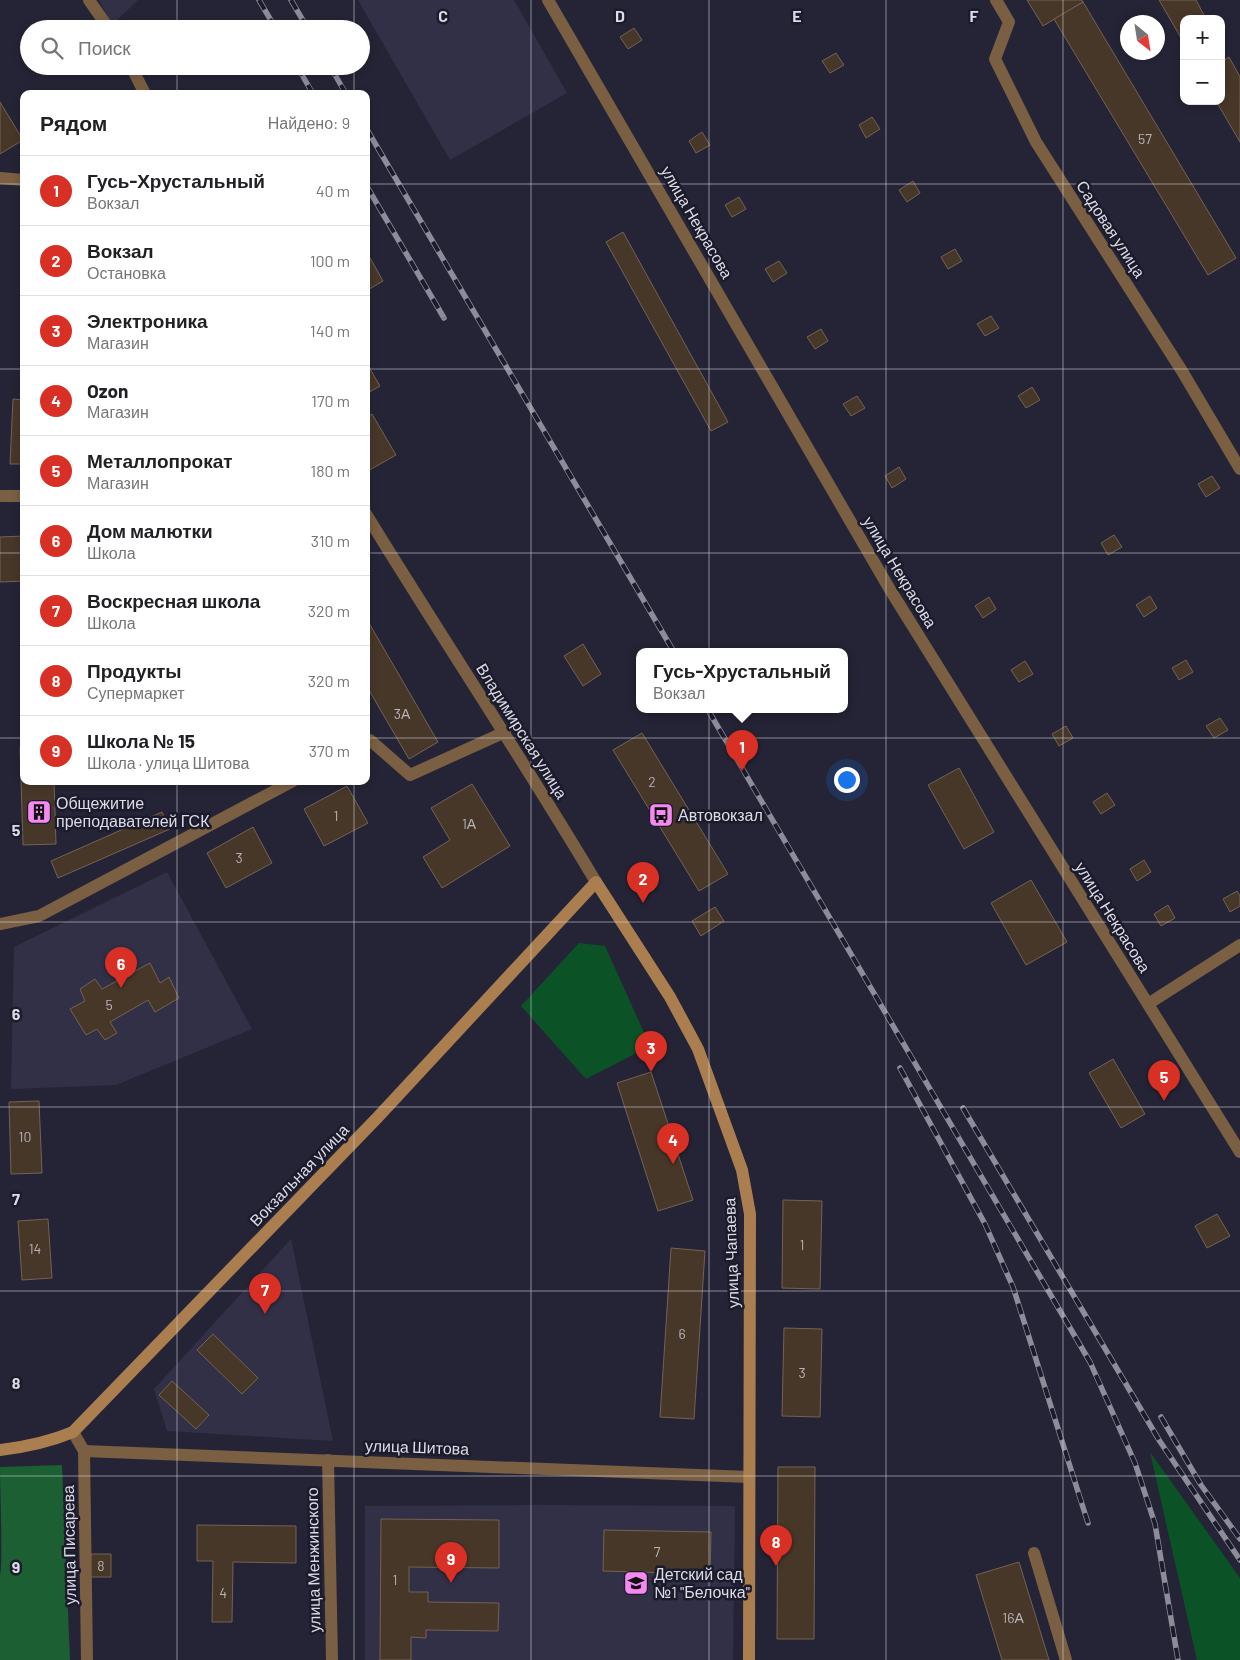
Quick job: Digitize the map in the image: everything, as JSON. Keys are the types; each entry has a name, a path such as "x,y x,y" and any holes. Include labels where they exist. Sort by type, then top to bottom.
{"main road":[{"name":"Вокзальная улица","path":"0,1450 22,1448 54,1440 73,1432 377,1118 596,882"},
{"name":"улица Чапаева","path":"596,882 670,997 698,1049 742,1170 750,1214 749,1660"}],"street":[{"path":"89,0 103,20"},
{"name":"улица Некрасова","path":"548,0 888,588 1240,1152"},
{"name":"Садовая улица","path":"996,0 1009,22 994,59 1036,142 1182,371 1240,469"},
{"path":"136,75 143,90"},
{"path":"0,178 20,180"},
{"path":"0,496 20,496"},
{"name":"Владимирская улица","path":"370,521 418,599 505,732 596,882"},
{"path":"370,740 410,775 505,732"},
{"path":"0,924 39,916 285,785"},
{"path":"1148,1004 1240,945"},
{"name":"улица Писарева","path":"73,1432 84,1451 87,1660"},
{"name":"улица Шитова","path":"84,1451 748,1477"},
{"name":"улица Менжинского","path":"328,1460 332,1660"},
{"path":"1034,1553 1066,1660"}],"shaded area":[{"path":"99,0 138,0 117,20 109,20"},
{"path":"358,0 514,0 567,93 450,160"},
{"path":"167,872 252,1029 116,1085 11,1089 14,947"},
{"path":"291,1239 333,1441 167,1431 154,1389"},
{"path":"365,1506 735,1506 733,1660 365,1660"}],"green space":[{"path":"579,943 605,946 650,1046 586,1079 521,1006"},
{"path":"1150,1452 1240,1578 1240,1660 1197,1660"},
{"path":"62,1465 70,1660 0,1660 0,1467"}],"building":[{"path":"1027,0 1082,0 1083,2 1043,26"},
{"path":"1159,0 1196,0 1204,15 1180,15 1180,36"},
{"path":"1083,2 1236,258 1208,275 1054,19"},
{"path":"634,28 642,40 628,49 620,37"},
{"path":"836,53 844,65 830,73 822,61"},
{"path":"1229,57 1240,77 1240,142 1218,105 1225,105 1225,60"},
{"path":"0,102 20,135 20,142 0,154"},
{"path":"872,117 880,129 866,138 859,125"},
{"path":"702,132 710,145 696,153 689,141"},
{"path":"913,181 920,193 907,202 899,190"},
{"path":"739,197 746,209 732,217 725,205"},
{"path":"623,232 728,422 711,431 606,242"},
{"path":"955,249 962,261 948,269 941,257"},
{"path":"370,258 383,281 370,289"},
{"path":"779,261 787,273 773,282 765,269"},
{"path":"991,316 999,328 985,336 977,324"},
{"path":"821,329 828,341 815,349 807,337"},
{"path":"370,369 380,386 370,392"},
{"path":"1032,387 1040,400 1026,408 1018,396"},
{"path":"857,396 865,408 851,416 843,404"},
{"path":"13,399 20,400 20,464 10,464"},
{"path":"372,414 396,455 370,470 370,415"},
{"path":"899,467 906,479 892,488 885,476"},
{"path":"1212,476 1220,488 1206,497 1198,484"},
{"path":"1114,535 1122,547 1108,555 1101,543"},
{"path":"20,536 20,581 0,582 0,537"},
{"path":"1150,596 1157,608 1144,617 1136,605"},
{"path":"989,597 996,609 983,618 975,606"},
{"path":"370,625 438,742 409,759 370,692"},
{"path":"583,644 601,674 583,686 564,656"},
{"path":"1186,660 1193,672 1179,680 1172,668"},
{"path":"1025,661 1033,674 1019,682 1011,670"},
{"path":"1220,718 1228,730 1214,738 1206,726"},
{"path":"1066,726 1073,738 1059,746 1052,734"},
{"path":"642,733 728,874 699,891 613,750"},
{"path":"959,768 994,832 964,849 928,785"},
{"path":"472,784 510,846 442,888 423,857 450,840 431,808"},
{"name":"Общежитие преподавателей ГСК","path":"21,785 54,785 56,844 23,845"},
{"path":"347,786 368,823 324,846 304,809"},
{"path":"1107,793 1115,805 1101,814 1093,802"},
{"path":"162,812 170,829 58,878 51,861"},
{"path":"253,827 272,863 226,888 207,853"},
{"path":"1144,860 1151,872 1137,881 1130,869"},
{"path":"1031,880 1067,942 1026,965 991,903"},
{"path":"1237,891 1240,896 1240,906 1230,912 1223,899"},
{"path":"1168,905 1175,918 1161,926 1154,914"},
{"path":"715,907 724,921 701,936 692,921"},
{"path":"150,963 160,983 169,977 179,998 155,1012 148,1000 110,1022 117,1033 105,1040 97,1029 86,1035 70,1009 85,1001 80,989 95,979 102,989"},
{"path":"1113,1059 1145,1114 1121,1128 1089,1073"},
{"path":"651,1072 693,1200 658,1211 617,1083"},
{"path":"39,1101 42,1173 11,1174 9,1102"},
{"path":"783,1200 822,1201 820,1289 782,1288"},
{"path":"1217,1214 1230,1236 1207,1248 1195,1226"},
{"path":"48,1219 52,1278 22,1280 18,1221"},
{"path":"671,1248 705,1251 694,1419 660,1417"},
{"path":"784,1328 822,1329 820,1417 782,1416"},
{"path":"213,1334 258,1378 242,1394 197,1350"},
{"path":"172,1381 209,1415 196,1429 159,1395"},
{"path":"778,1467 815,1467 814,1639 777,1639"},
{"path":"381,1519 499,1520 499,1568 409,1567 409,1592 428,1592 428,1602 499,1603 498,1631 426,1630 426,1638 411,1637 411,1660 380,1660"},
{"path":"197,1525 296,1526 296,1563 233,1562 232,1622 212,1622 213,1561 197,1561"},
{"path":"604,1530 711,1532 710,1574 603,1571"},
{"path":"91,1554 111,1554 111,1577 90,1577"},
{"path":"1019,1562 1049,1660 1002,1660 976,1575"}],"railway":[{"path":"259,0 271,20"},
{"path":"291,0 303,20"},
{"path":"302,75 311,90"},
{"path":"335,75 344,90"},
{"path":"370,135 672,648"},
{"path":"370,192 444,318"},
{"path":"710,713 1090,1362 1135,1463 1155,1524 1178,1660"},
{"path":"900,1068 985,1224 1013,1287 1088,1523"},
{"path":"963,1108 1159,1440 1240,1560"},
{"path":"1161,1417 1201,1485 1240,1539"}],"place":[{"name":"Гусь-Хрустальный","path":"742,771"},
{"name":"Общежитие преподавателей ГСК","path":"39,812"},
{"name":"Автовокзал","path":"661,815"},
{"name":"Вокзал","path":"643,903"},
{"name":"Дом малютки","path":"121,988"},
{"name":"Электроника","path":"651,1072"},
{"name":"Металлопрокат","path":"1164,1101"},
{"name":"Ozon","path":"673,1164"},
{"name":"Воскресная школа","path":"265,1314"},
{"name":"Продукты","path":"776,1566"},
{"name":"Школа № 15","path":"451,1583"},
{"name":"Детский сад №1 \"Белочка\"","path":"636,1583"}]}
